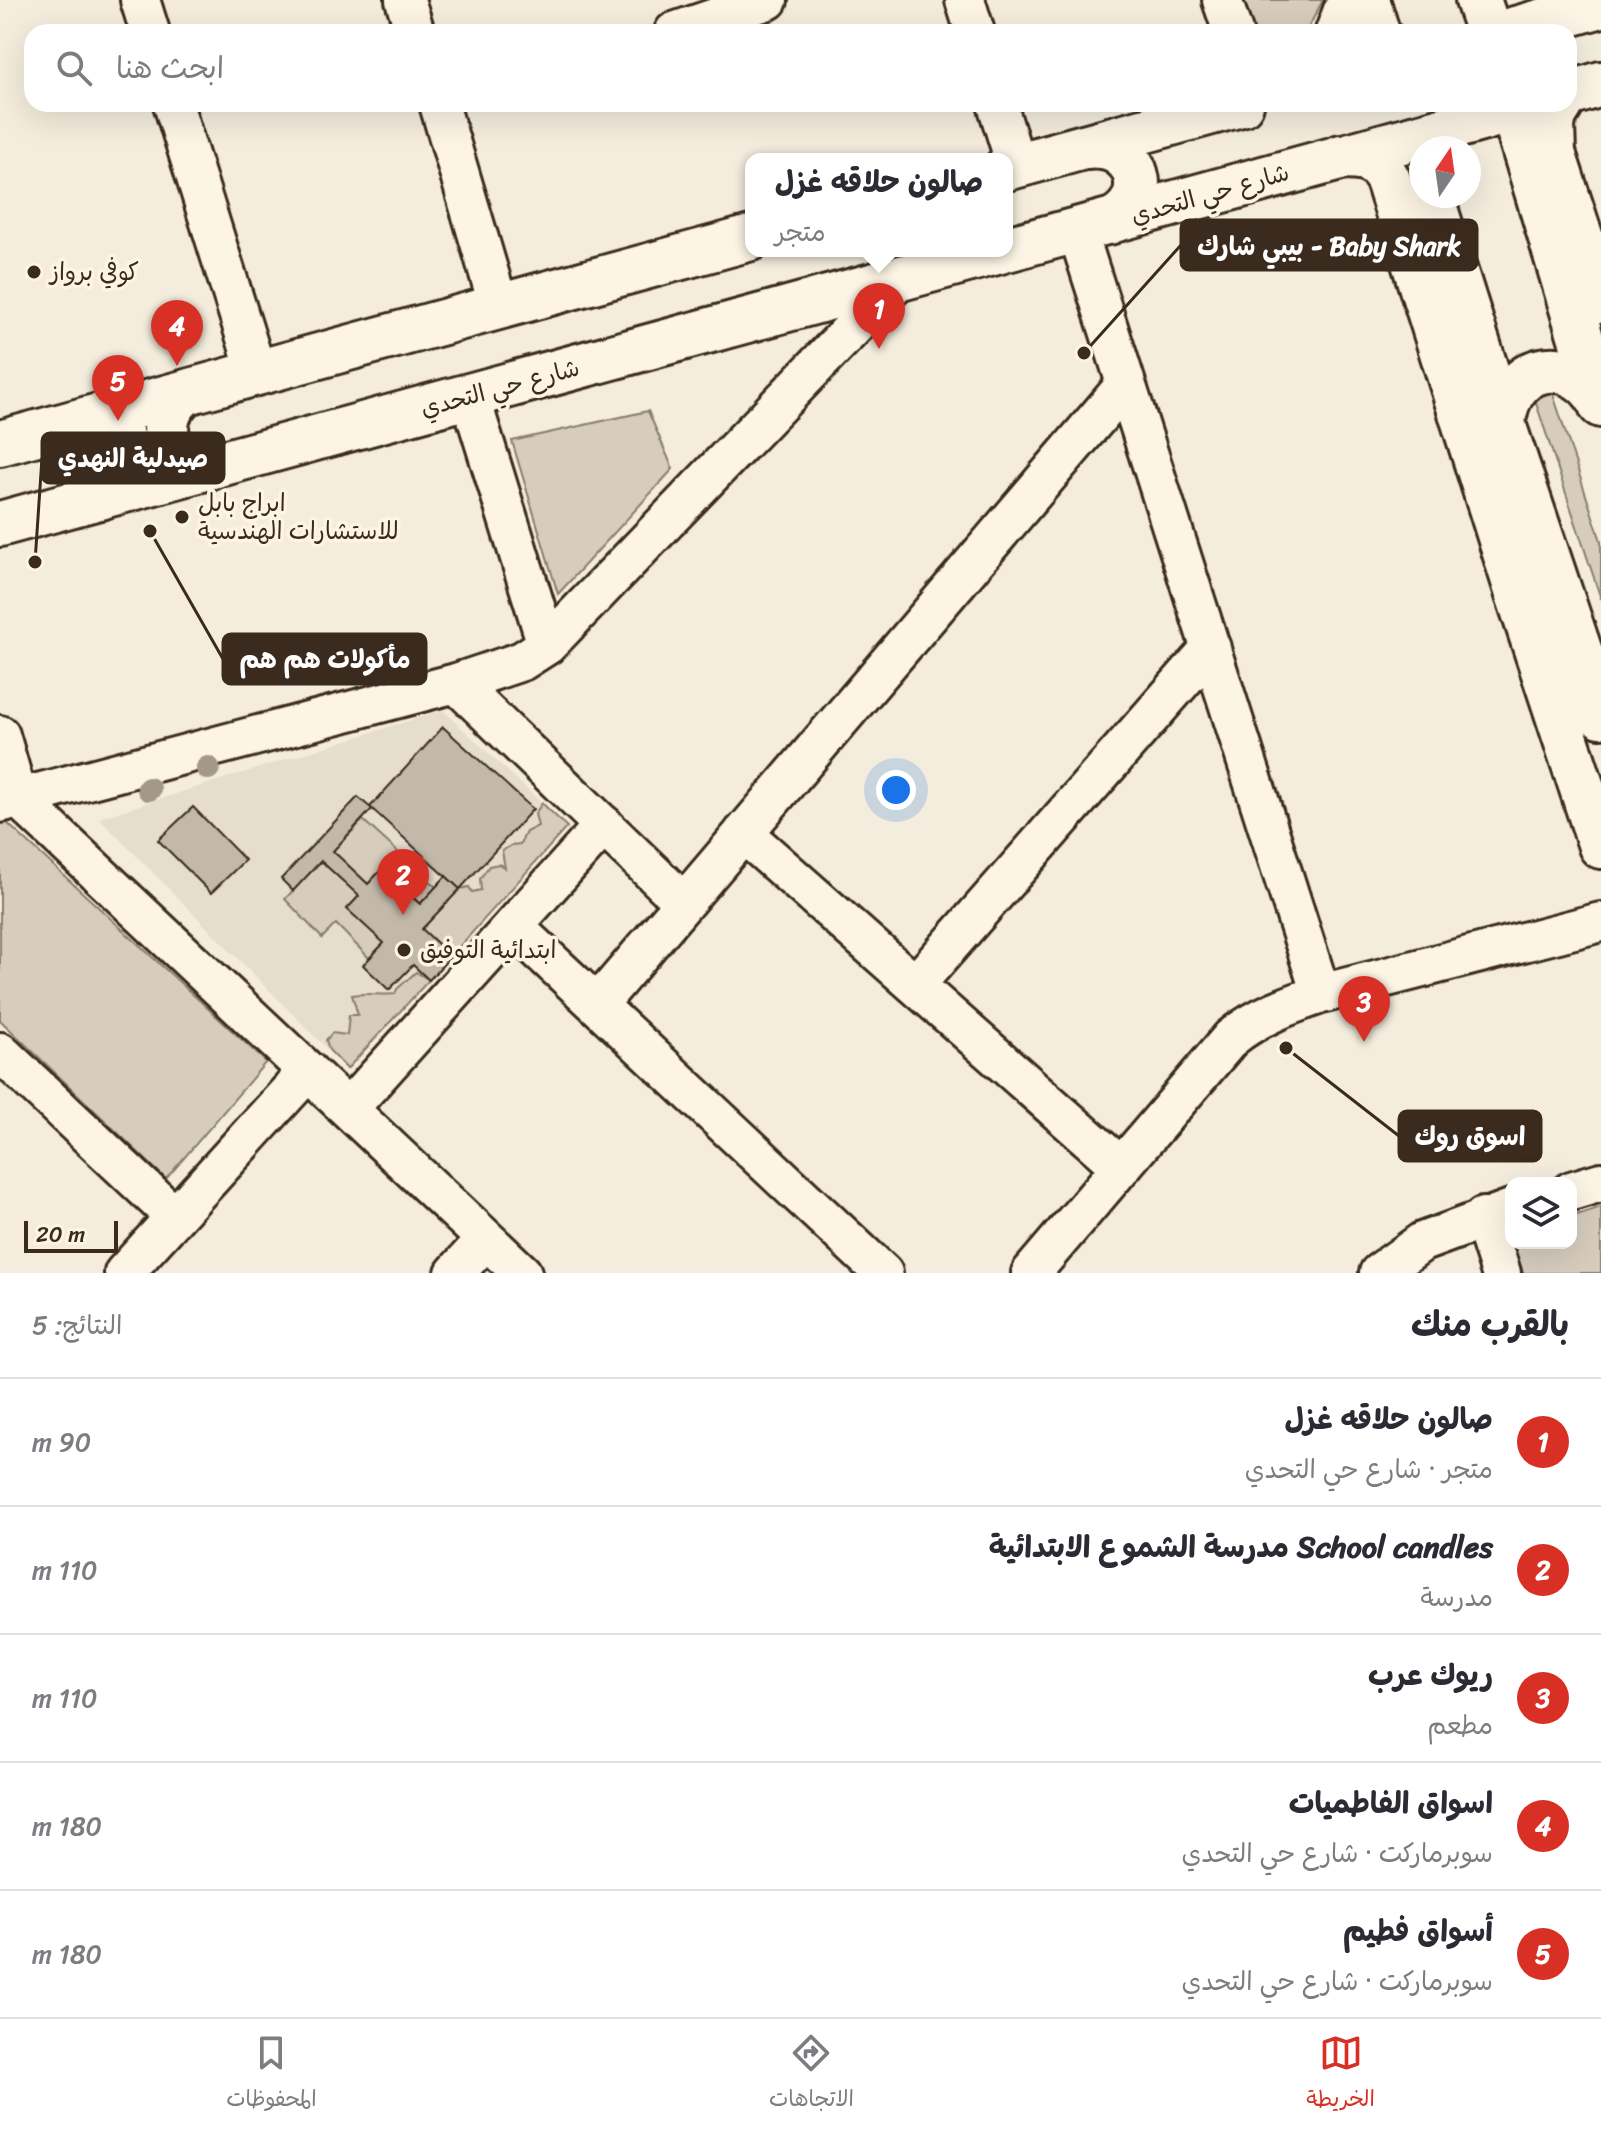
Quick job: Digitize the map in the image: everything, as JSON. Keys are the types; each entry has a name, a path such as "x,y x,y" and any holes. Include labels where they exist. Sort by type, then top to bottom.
{"main road":[{"path":"1341,24 1350,0"},
{"path":"1367,0 1374,24"},
{"path":"1478,0 1486,24"},
{"path":"1533,24 1601,5"},
{"path":"1013,167 1213,112"},
{"name":"شارع حي التحدي","path":"1013,247 1498,112"},
{"path":"1522,112 1600,403"},
{"path":"1557,112 1552,126 1553,153 1601,300"},
{"path":"1088,147 1110,147 1120,152 1134,169 1137,179 1137,191 1128,210 1093,226"},
{"path":"1341,157 1377,163 1388,180 1601,846"},
{"path":"1435,208 1601,715"},
{"path":"2,437 74,423 745,240"},
{"name":"شارع حي التحدي","path":"0,524 978,257"},
{"path":"1518,594 1515,569 1522,502 1510,442 1509,396 1517,384 1542,371 1570,373 1593,389 1600,403"},
{"path":"185,393 176,399 166,419 169,441 182,458 202,466 213,466"},
{"path":"74,423 85,420 108,425 124,441 128,451 126,474 120,484 101,497"}],"street":[{"path":"140,0 148,24"},
{"path":"405,0 412,24"},
{"path":"698,24 768,0"},
{"path":"965,0 972,24"},
{"path":"1222,0 1230,24"},
{"path":"175,112 257,373"},
{"path":"449,112 499,307"},
{"path":"999,112 1009,153"},
{"path":"1093,226 1126,384 1321,994"},
{"path":"9,800 456,683 522,661 547,645 901,278"},
{"path":"597,1005 1126,384"},
{"path":"470,396 547,645"},
{"path":"915,985 1211,648"},
{"path":"456,683 684,903"},
{"path":"0,735 9,800 308,1071 522,1273"},
{"path":"348,1109 604,825"},
{"path":"743,833 1121,1167"},
{"path":"1031,1273 1237,1033 1280,1009 1321,994 1601,922"},
{"path":"513,926 883,1273"},
{"path":"0,1052 175,1217"},
{"path":"124,1273 308,1071"},
{"path":"1577,1189 1601,1182"},
{"path":"1379,1273 1422,1242 1497,1213 1501,1273"},
{"path":"455,1273 486,1239"}],"shaded area":[{"path":"1244,0 1323,0 1310,24 1252,24"},
{"path":"1550,385 1601,541 1601,599 1532,391"},
{"path":"648,411 673,469 558,594 512,441"},
{"path":"443,710 567,827 347,1069 99,818"},
{"path":"542,803 567,827 451,956 422,929 460,889 469,887 472,892 481,890 480,879 489,866 499,864 505,868 502,851 520,844 526,832 538,826 535,814"},
{"path":"363,820 436,887 420,904 382,869 368,884 333,851"},
{"path":"6,822 266,1062 166,1179 0,1020 0,823"},
{"path":"321,861 359,896 347,909 384,943 369,958 336,924 322,938 285,899"},
{"path":"416,972 429,980 347,1069 329,1050 326,1040 332,1033 347,1035 349,1015 358,1015 352,995 395,994"},
{"path":"1601,1207 1601,1273 1523,1273 1515,1249 1577,1249 1577,1215"}],"building":[{"path":"443,727 533,809 460,889 370,807"},
{"path":"358,797 372,809 333,851 368,884 382,869 420,904 446,876 460,889 422,929 451,956 429,980 413,965 389,990 363,965 384,943 347,909 359,896 321,861 293,891 281,879"},
{"path":"193,807 245,860 211,893 158,840"}],"place":[{"name":"كوفي برواز","path":"34,272"},
{"name":"صالون حلاقه غزل","path":"879,349"},
{"name":"بيبي شارك - Baby Shark","path":"1084,353"},
{"name":"اسواق الفاطميات","path":"177,366"},
{"name":"أسواق فطيم","path":"118,421"},
{"name":"ابراج بابل للاستشارات الهندسية","path":"182,517"},
{"name":"مأكولات هم هم","path":"150,531"},
{"name":"صيدلية النهدي","path":"35,562"},
{"name":"School candles مدرسة الشموع الابتدائية","path":"403,915"},
{"name":"ابتدائية التوفيق","path":"404,950"},
{"name":"ريوك عرب","path":"1364,1042"},
{"name":"اسوق روك","path":"1286,1048"}]}
